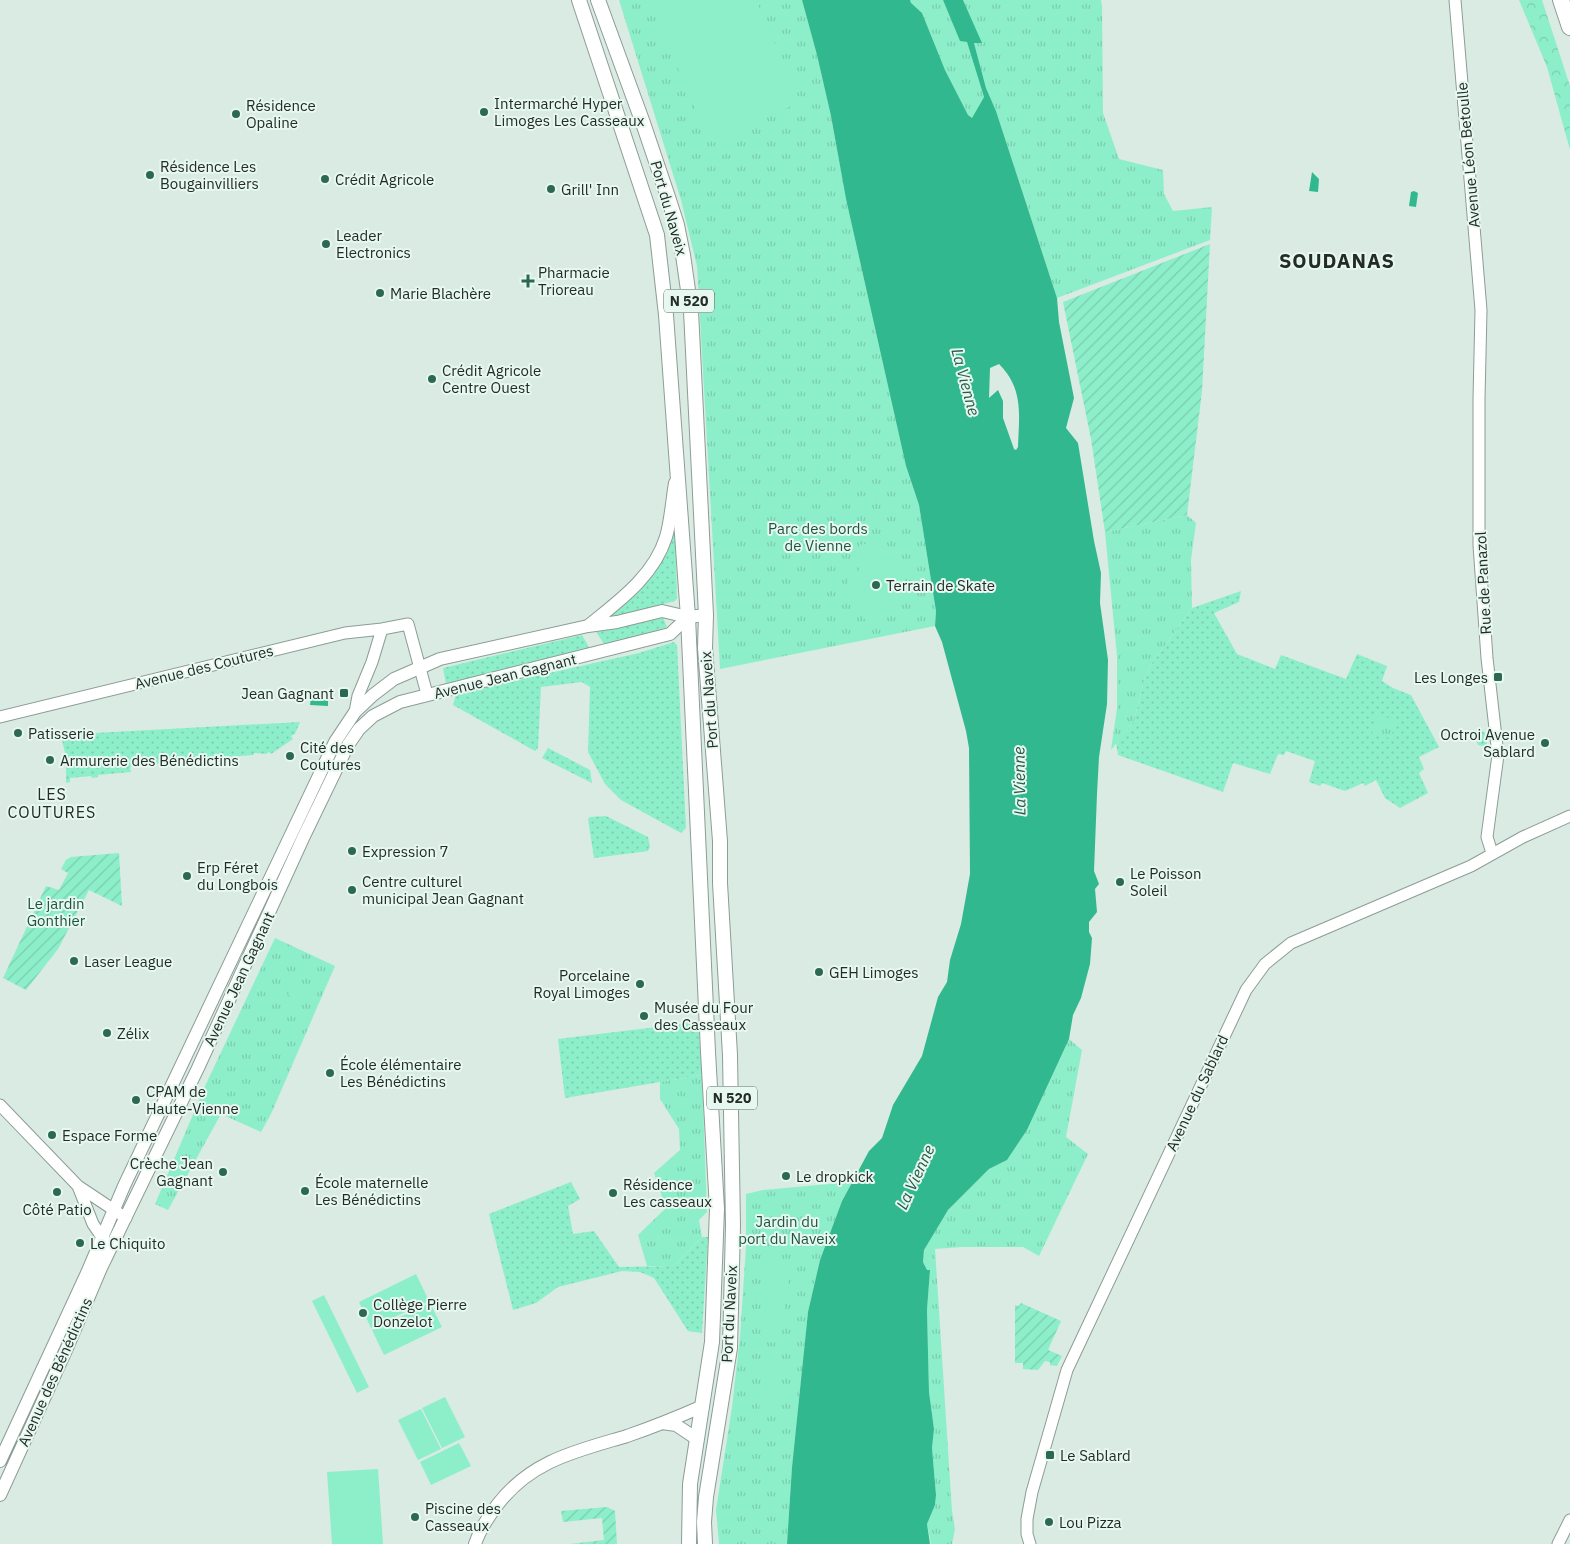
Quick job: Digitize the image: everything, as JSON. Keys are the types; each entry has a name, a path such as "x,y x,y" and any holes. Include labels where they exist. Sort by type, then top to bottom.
{"highway":[{"path":"1562,0 1570,27"}],"main road":[{"name":"Port du Naveix","path":"579,0 657,235 666,316 688,617 706,1023 717,1209 712,1342 703,1406"},
{"name":"Port du Naveix","path":"598,0 677,225 690,311 706,615 705,648 720,841 720,883 732,1111 733,1226 730,1348 706,1497 705,1544"},
{"name":"Avenue Jean Gagnant","path":"588,626 629,591 656,561 666,536 677,471"},
{"name":"Avenue Jean Gagnant","path":"102,1237 335,742 355,712 394,679 440,659 662,611 688,617 706,615"},
{"name":"Avenue Jean Gagnant","path":"110,1250 198,1068 304,836 348,745 359,729 373,716 400,702 670,634 688,617"},
{"name":"Avenue des Bénédictins","path":"0,1461 102,1237"},
{"name":"Avenue des Bénédictins","path":"0,1495 110,1250"},
{"path":"475,1544 482,1528 503,1498 514,1485 537,1468 568,1454 662,1423 703,1406"},
{"name":"N 520","path":"689,1544 690,1484 703,1406"},
{"path":"662,1423 676,1425 697,1439"}],"street":[{"name":"Avenue Léon Betoulle","path":"1455,0 1481,310"},
{"name":"Rue de Panazol","path":"1481,310 1479,544 1487,658 1498,755 1487,837 1492,853"},
{"name":"Avenue des Coutures","path":"0,717 345,632 382,629 408,624 421,667"},
{"path":"355,712 358,696 372,662 382,629"},
{"path":"421,667 427,694"},
{"name":"Avenue du Sablard","path":"1030,1544 1027,1534 1027,1520 1032,1492 1068,1370 1246,990 1264,964 1292,943 1471,866 1492,853 1570,816"},
{"path":"0,1105 78,1186 126,1218"},
{"path":"78,1186 92,1224 110,1250"},
{"path":"1558,1544 1570,1520"}],"green space":[{"name":"Parc des bords de Vienne","path":"619,0 802,0 831,116 846,199 906,466 919,505 936,611 935,626 720,669 697,266 681,200"},
{"path":"648,0 756,0 800,102 710,142"},
{"path":"910,0 943,0 960,40 967,42 984,97 972,118 968,115 945,70 922,13 910,3"},
{"path":"963,0 1101,0 1103,113 1119,159 1163,170 1164,194 1173,211 1212,207 1210,240 1057,298 996,111 986,88 974,43 981,43"},
{"path":"1519,0 1542,0 1570,86 1570,150 1547,67"},
{"path":"1210,244 1202,391 1187,515 1105,532 1091,439 1063,302"},
{"path":"1187,515 1196,523 1191,560 1192,608 1152,663 1144,680 1134,721 1111,750 1117,708 1117,656 1105,532"},
{"path":"673,531 675,531 677,598 675,601 604,619 645,586 658,566"},
{"name":"Terrain de Skate","path":"872,543 889,549 899,561 905,575 903,593 889,615 870,626 852,602 847,577 857,576 862,559 859,545"},
{"path":"1241,591 1239,602 1214,613 1237,654 1275,669 1281,655 1346,679 1357,654 1387,666 1382,681 1393,688 1411,695 1439,747 1419,757 1424,769 1419,773 1428,793 1400,808 1385,798 1376,780 1365,786 1363,783 1345,791 1322,783 1320,786 1309,782 1315,761 1286,751 1284,755 1278,754 1270,774 1233,763 1223,792 1118,755 1116,743 1134,721 1144,680 1152,663 1192,608"},
{"path":"663,617 667,627 643,636 605,645 596,632"},
{"path":"582,635 590,649 446,684 443,668"},
{"path":"674,642 677,645 686,828 681,833 621,800 605,784 588,752 590,687 582,682 541,687 538,748 535,751 453,705 456,694 639,653"},
{"path":"1377,715 1396,720 1391,738 1372,735"},
{"path":"300,722 295,734 291,736 293,739 271,754 269,752 266,754 254,753 254,755 223,756 223,758 201,760 200,758 195,759 195,761 174,763 174,761 169,761 169,763 138,764 138,766 130,767 131,772 98,775 98,777 92,778 91,776 70,778 70,782 66,783 66,761 64,760 63,754 65,753 61,736 92,729 94,733"},
{"path":"1478,730 1486,733 1487,744 1483,746 1478,745 1473,733"},
{"path":"548,748 590,770 592,783 542,758"},
{"path":"606,816 648,837 650,846 648,851 594,858 588,819 590,817"},
{"name":"Le jardin Gonthier","path":"119,853 122,906 89,890 58,949 26,990 3,978 46,886 59,890 68,873 61,869 66,860 71,857"},
{"path":"275,938 335,966 271,1114 261,1132 221,1114 168,1210 155,1204 206,1084"},
{"path":"295,982 305,987 299,1000 288,995"},
{"path":"698,1022 702,1075 565,1098 558,1039"},
{"path":"1069,1039 1082,1050 1066,1137 1088,1154 1039,1256 1023,1247 935,1249 952,1511 955,1529 952,1544 931,1544 927,1524 935,1505 936,1495 932,1448 934,1429 929,1392 927,1310 930,1270 927,1270 923,1262 924,1250 948,1210 989,1169 1007,1160 1027,1130"},
{"path":"702,1075 707,1212 699,1220 702,1237 674,1266 647,1266 638,1235 666,1208 654,1173 680,1150 679,1129 660,1099 660,1082"},
{"path":"571,1182 580,1199 568,1206 573,1234 594,1231 619,1267 674,1266 702,1237 708,1237 702,1333 688,1331 654,1278 640,1272 622,1271 558,1287 536,1303 513,1310 489,1214"},
{"name":"Jardin du port du Naveix","path":"852,1182 842,1201 820,1260 808,1312 792,1467 787,1544 719,1544 716,1510 732,1407 740,1337 746,1247 746,1194 763,1190"},
{"path":"768,1248 789,1280 779,1343 760,1341"},
{"path":"416,1274 429,1301 371,1328 359,1302"},
{"path":"324,1295 369,1387 357,1393 312,1301"},
{"path":"430,1303 442,1327 384,1355 372,1330"},
{"path":"1021,1303 1061,1321 1048,1350 1062,1356 1057,1366 1050,1365 1050,1362 1045,1361 1038,1370 1023,1369 1023,1363 1015,1363 1015,1305 1019,1306"},
{"path":"782,1359 777,1417 759,1410 764,1360"},
{"path":"445,1397 465,1437 442,1448 422,1408"},
{"path":"421,1409 441,1449 418,1460 398,1420"},
{"path":"459,1443 471,1466 431,1485 420,1462"},
{"path":"378,1469 383,1544 332,1544 327,1472"},
{"path":"607,1507 615,1511 617,1544 570,1544 604,1540 602,1518 563,1522 561,1511"}],"water":[{"name":"La Vienne","path":"802,0 910,0 922,13 945,70 968,115 972,118 984,97 967,42 960,41 943,0 963,0 982,43 974,43 986,88 996,111 1057,298 1059,322 1074,398 1066,428 1078,443 1101,573 1100,603 1108,660 1107,704 1099,757 1097,794 1094,871 1099,884 1095,889 1097,912 1089,922 1089,932 1092,938 1090,964 1081,998 1073,1015 1069,1039 1027,1130 1007,1160 989,1169 948,1210 924,1250 923,1262 927,1270 930,1270 927,1310 929,1392 934,1429 932,1448 936,1495 935,1505 927,1524 930,1544 787,1544 792,1467 808,1312 820,1260 842,1201 869,1151 882,1138 893,1105 922,1056 938,997 947,982 950,960 961,924 970,874 969,748 966,731 942,642 935,626 936,611 919,505 906,466 846,199 831,116","holes":["999,364 1013,383 1018,403 1019,424 1018,447 1016,450 1003,418 1003,401 998,390 989,398 990,368"]},
{"path":"1312,172 1319,179 1318,192 1309,191"},
{"path":"1411,192 1418,193 1416,207 1409,206"},
{"path":"311,695 328,695 328,706 310,705"}],"place":[{"name":"Intermarché Hyper Limoges Les Casseaux","path":"484,112"},
{"name":"Résidence Opaline","path":"236,114"},
{"name":"Résidence Les Bougainvilliers","path":"150,175"},
{"name":"Crédit Agricole","path":"325,179"},
{"name":"Grill' Inn","path":"551,189"},
{"name":"Leader Electronics","path":"326,244"},
{"name":"Pharmacie Trioreau","path":"528,281"},
{"name":"Marie Blachère","path":"380,293"},
{"name":"Crédit Agricole Centre Ouest","path":"432,379"},
{"name":"Terrain de Skate","path":"876,585"},
{"name":"Les Longes","path":"1498,677"},
{"name":"Jean Gagnant","path":"344,693"},
{"name":"Patisserie","path":"18,733"},
{"name":"Octroi Avenue Sablard","path":"1545,743"},
{"name":"Cité des Coutures","path":"290,756"},
{"name":"Armurerie des Bénédictins","path":"50,760"},
{"name":"Expression 7","path":"352,851"},
{"name":"Erp Féret du Longbois","path":"187,876"},
{"name":"Le Poisson Soleil","path":"1120,882"},
{"name":"Centre culturel municipal Jean Gagnant","path":"352,890"},
{"name":"Laser League","path":"74,961"},
{"name":"GEH Limoges","path":"819,972"},
{"name":"Porcelaine Royal Limoges","path":"640,984"},
{"name":"Musée du Four des Casseaux","path":"644,1016"},
{"name":"Zélix","path":"107,1033"},
{"name":"École élémentaire Les Bénédictins","path":"330,1073"},
{"name":"CPAM de Haute-Vienne","path":"136,1100"},
{"name":"Espace Forme","path":"52,1135"},
{"name":"Crèche Jean Gagnant","path":"223,1172"},
{"name":"Le dropkick","path":"786,1176"},
{"name":"École maternelle Les Bénédictins","path":"305,1191"},
{"name":"Côté Patio","path":"57,1192"},
{"name":"Résidence Les casseaux","path":"613,1193"},
{"name":"Le Chiquito","path":"80,1243"},
{"name":"Collège Pierre Donzelot","path":"363,1313"},
{"name":"Le Sablard","path":"1050,1455"},
{"name":"Piscine des Casseaux","path":"415,1517"},
{"name":"Lou Pizza","path":"1049,1522"}],"district":[{"name":"SOUDANAS","path":"1337,260"},
{"name":"LES COUTURES","path":"52,803"}]}
